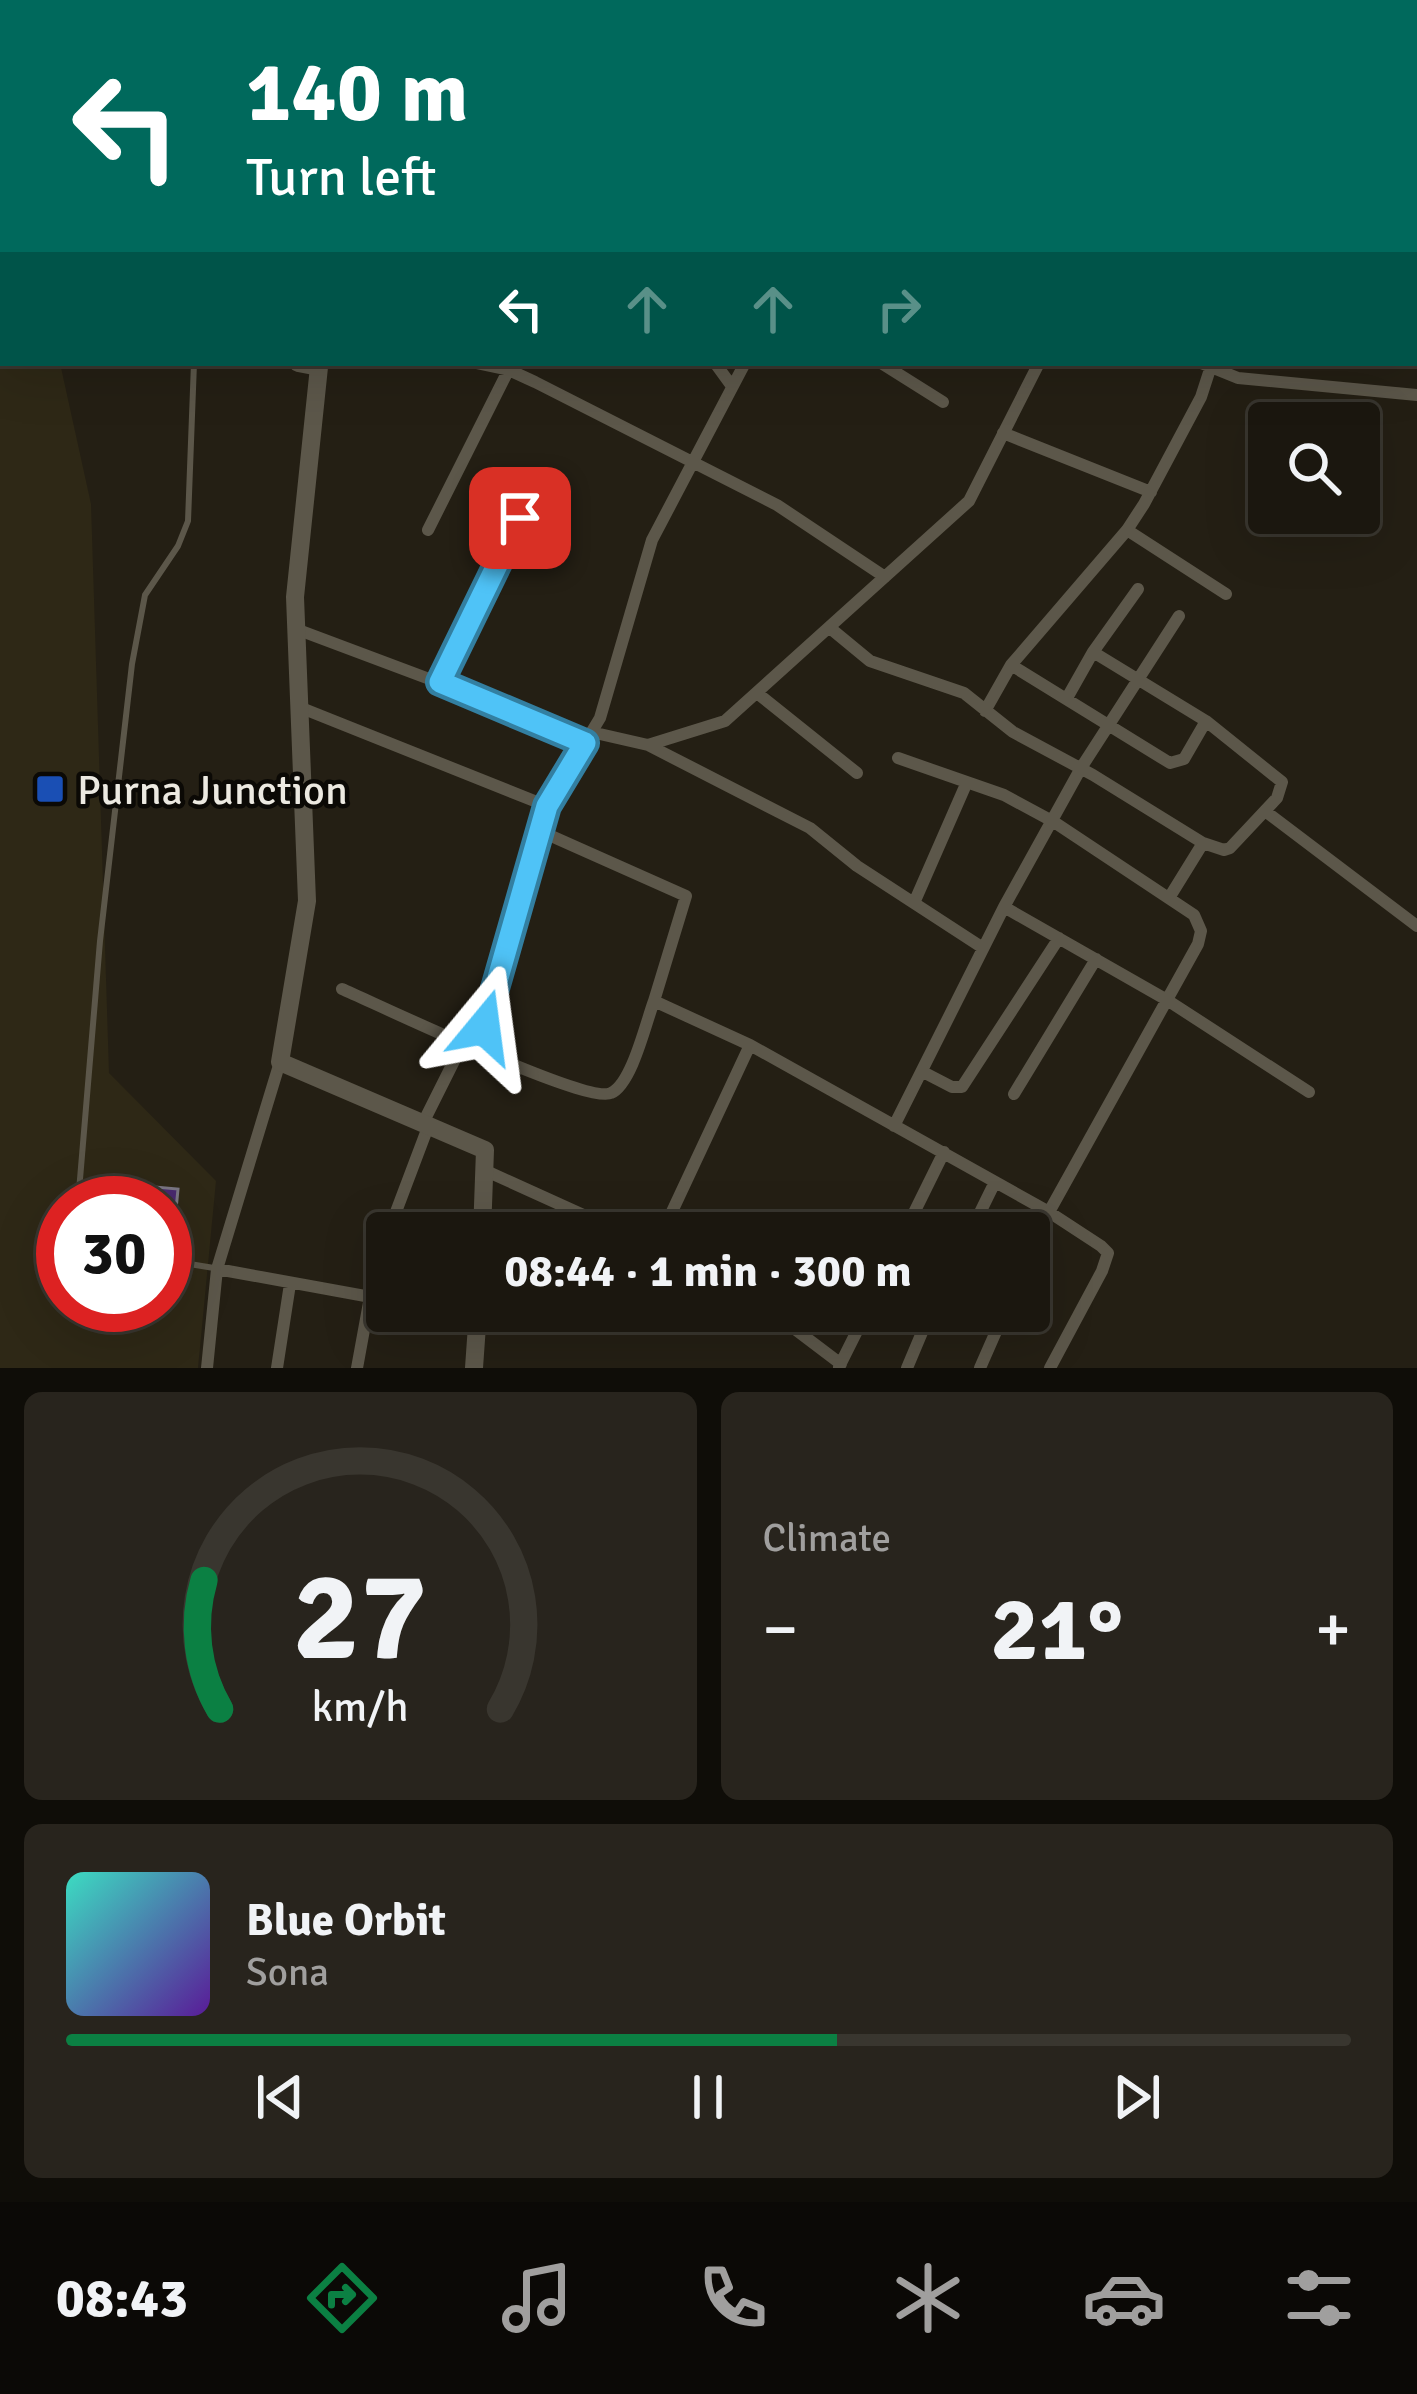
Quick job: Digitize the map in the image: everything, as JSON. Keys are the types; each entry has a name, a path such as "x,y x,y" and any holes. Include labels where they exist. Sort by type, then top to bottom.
{"main road":[{"path":"324,366 295,597 307,902 280,1062 485,1150 483,1212"},
{"path":"475,1368 477,1332"}],"street":[{"path":"717,366 731,386"},
{"path":"395,1212 426,1125 464,1041 484,1027 547,806 599,718 652,540 743,366"},
{"path":"886,366 943,401"},
{"path":"648,745 725,721 969,501 1038,366"},
{"path":"985,711 1011,665 1127,530 1201,397 1207,366"},
{"path":"1209,366 1238,378 1417,395"},
{"path":"428,530 510,367 777,505 885,577"},
{"path":"1004,433 1151,492"},
{"path":"440,682 539,477"},
{"path":"1127,530 1226,594"},
{"path":"1066,698 1138,589"},
{"path":"894,1126 1004,907 1081,768 1179,616"},
{"path":"830,628 870,661 964,692 1012,732 1203,843 1230,848 1277,798 1282,782 1206,721 1093,652"},
{"path":"296,629 588,737 648,745 810,828 857,866 983,948"},
{"path":"1011,665 1176,764 1184,759 1206,721"},
{"path":"757,693 857,773"},
{"path":"299,707 547,806"},
{"path":"654,1001 750,1045 1049,1212 1201,931 1194,915 1054,822 1004,795 898,758"},
{"path":"914,903 967,782"},
{"path":"1265,811 1417,926"},
{"path":"342,989 578,1090 597,1096 612,1093 623,1082 654,1001 686,896 540,831"},
{"path":"1169,898 1203,843"},
{"path":"1004,907 1167,1000 1309,1092"},
{"path":"923,1072 952,1088 962,1087 1059,938"},
{"path":"1014,1094 1096,959"},
{"path":"674,1212 750,1045"},
{"path":"207,1368 218,1269 280,1062"},
{"path":"914,1212 944,1152"},
{"path":"484,1170 577,1212"},
{"path":"980,1212 994,1182"},
{"path":"1050,1213 1108,1253 1050,1368"},
{"path":"218,1269 366,1296"},
{"path":"277,1368 290,1284"},
{"path":"357,1368 366,1319"},
{"path":"797,1332 840,1366 857,1332"},
{"path":"907,1368 923,1332"},
{"path":"980,1368 996,1332"}],"lane":[{"path":"80,1176 100,941 132,664 148,586 178,546 188,521 192,366"},
{"path":"192,1265 218,1269"}],"shaded area":[{"name":"Purna Junction","path":"0,366 61,366 91,504 109,1073 216,1181 198,1368 0,1368"}],"place":[{"name":"Purna Junction","path":"50,789"}],"route":[{"path":"484,1027 547,806 585,743 440,682 520,518"}]}
